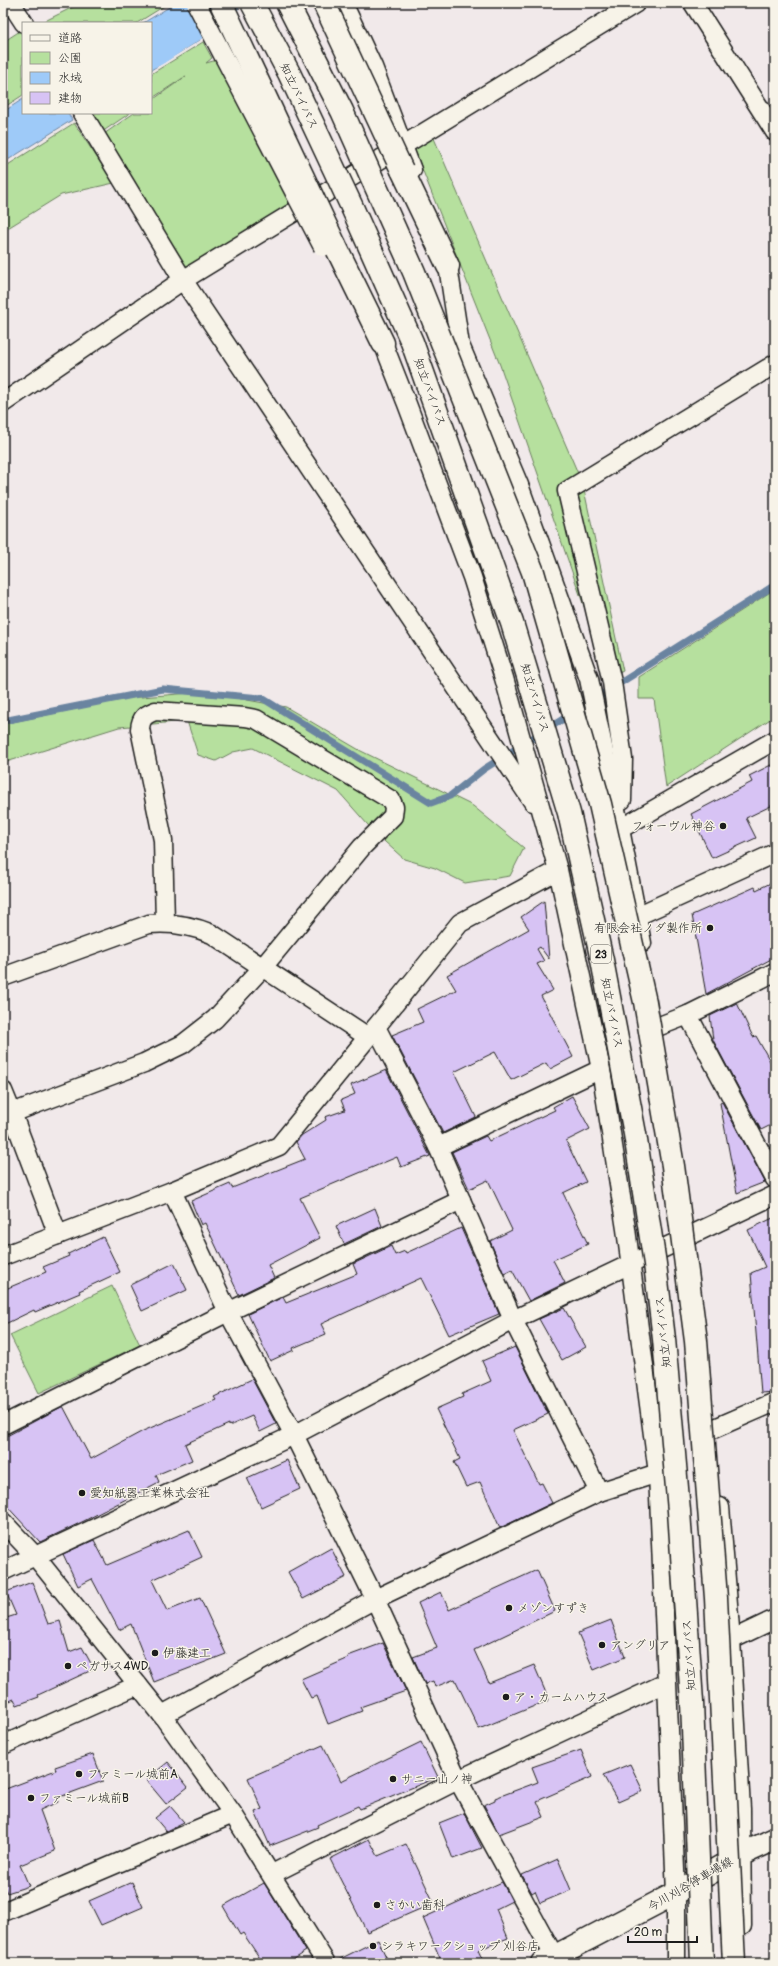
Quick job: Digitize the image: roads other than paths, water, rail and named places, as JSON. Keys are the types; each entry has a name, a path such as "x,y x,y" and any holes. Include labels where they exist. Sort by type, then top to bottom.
{"main road":[{"path":"221,3 329,246 383,343"},
{"name":"知立バイパス","path":"252,3 289,73 352,205 412,342 512,623 571,821 602,960 635,1134 656,1264 679,1511 692,1702 702,1963"},
{"path":"287,3 342,112 414,272 530,565 598,797 607,834 645,1002 673,1166 696,1342 716,1598 734,1963"},
{"path":"324,3 448,266"},
{"name":"今川刈谷停車場線","path":"552,1961 676,1893 742,1854 775,1839"}],"street":[{"path":"11,3 23,22"},
{"path":"196,3 329,246"},
{"path":"343,3 374,67 448,266 460,345 519,484 588,679 620,828 687,1200 713,1429 731,1640 742,1854 743,1963"},
{"path":"3,403 183,280 636,3"},
{"path":"693,3 775,132"},
{"path":"83,114 183,280 542,816"},
{"path":"383,343 472,577 504,678 558,870 601,1069 630,1265 658,1473 676,1893 676,1963"},
{"path":"620,828 623,759 612,682 567,491 775,364"},
{"path":"7,1115 144,1063 183,1044 215,1019 263,967 362,847 393,816 394,807 391,800 265,723 245,717 155,711 145,715 140,720 140,729 163,840 165,923"},
{"path":"620,828 775,740"},
{"path":"637,916 775,854"},
{"path":"3,1256 172,1190 279,1146 460,923 558,870"},
{"path":"3,977 149,924 165,923 190,926 212,934 263,967 372,1032 438,1147 513,1320 599,1492"},
{"path":"657,1027 688,1016 775,972"},
{"path":"688,1016 775,1179"},
{"path":"438,1147 601,1069"},
{"path":"3,1091 7,1115 58,1235"},
{"path":"172,1190 228,1312 294,1435 375,1600 458,1780 552,1961"},
{"path":"3,1571 294,1435 513,1320 775,1195"},
{"path":"3,1425 228,1312 462,1200"},
{"path":"713,1429 775,1402"},
{"path":"162,1714 375,1600 599,1492 658,1473"},
{"path":"3,1522 35,1556 162,1714 233,1814 272,1874 326,1963"},
{"path":"731,1640 775,1619"},
{"path":"272,1874 458,1780 666,1683"},
{"path":"3,1745 138,1686"},
{"path":"3,1912 233,1814"}],"water":[{"path":"176,3 182,3 200,40 152,69 152,22 145,22"},
{"path":"22,100 22,114 69,114 72,120 3,163 3,112"}],"waterway":[{"path":"152,46 219,3"},
{"path":"3,721 163,689 262,698 431,803 450,796 484,769 775,585"}],"place":[{"name":"フォーヴル神谷","path":"723,826"},
{"name":"有限会社ノダ製作所","path":"710,928"},
{"name":"愛知紙器工業株式会社","path":"82,1493"},
{"name":"メゾンすずき","path":"509,1608"},
{"name":"アングリア","path":"602,1645"},
{"name":"伊藤建工","path":"155,1653"},
{"name":"ペガサス4WD","path":"68,1666"},
{"name":"ア・カームハウス","path":"506,1697"},
{"name":"ファミール城前A","path":"79,1774"},
{"name":"サニー山ノ神","path":"393,1779"},
{"name":"ファミール城前B","path":"31,1798"},
{"name":"さかい歯科","path":"377,1905"},
{"name":"シラキワークショップ 刈谷店","path":"373,1946"}]}
